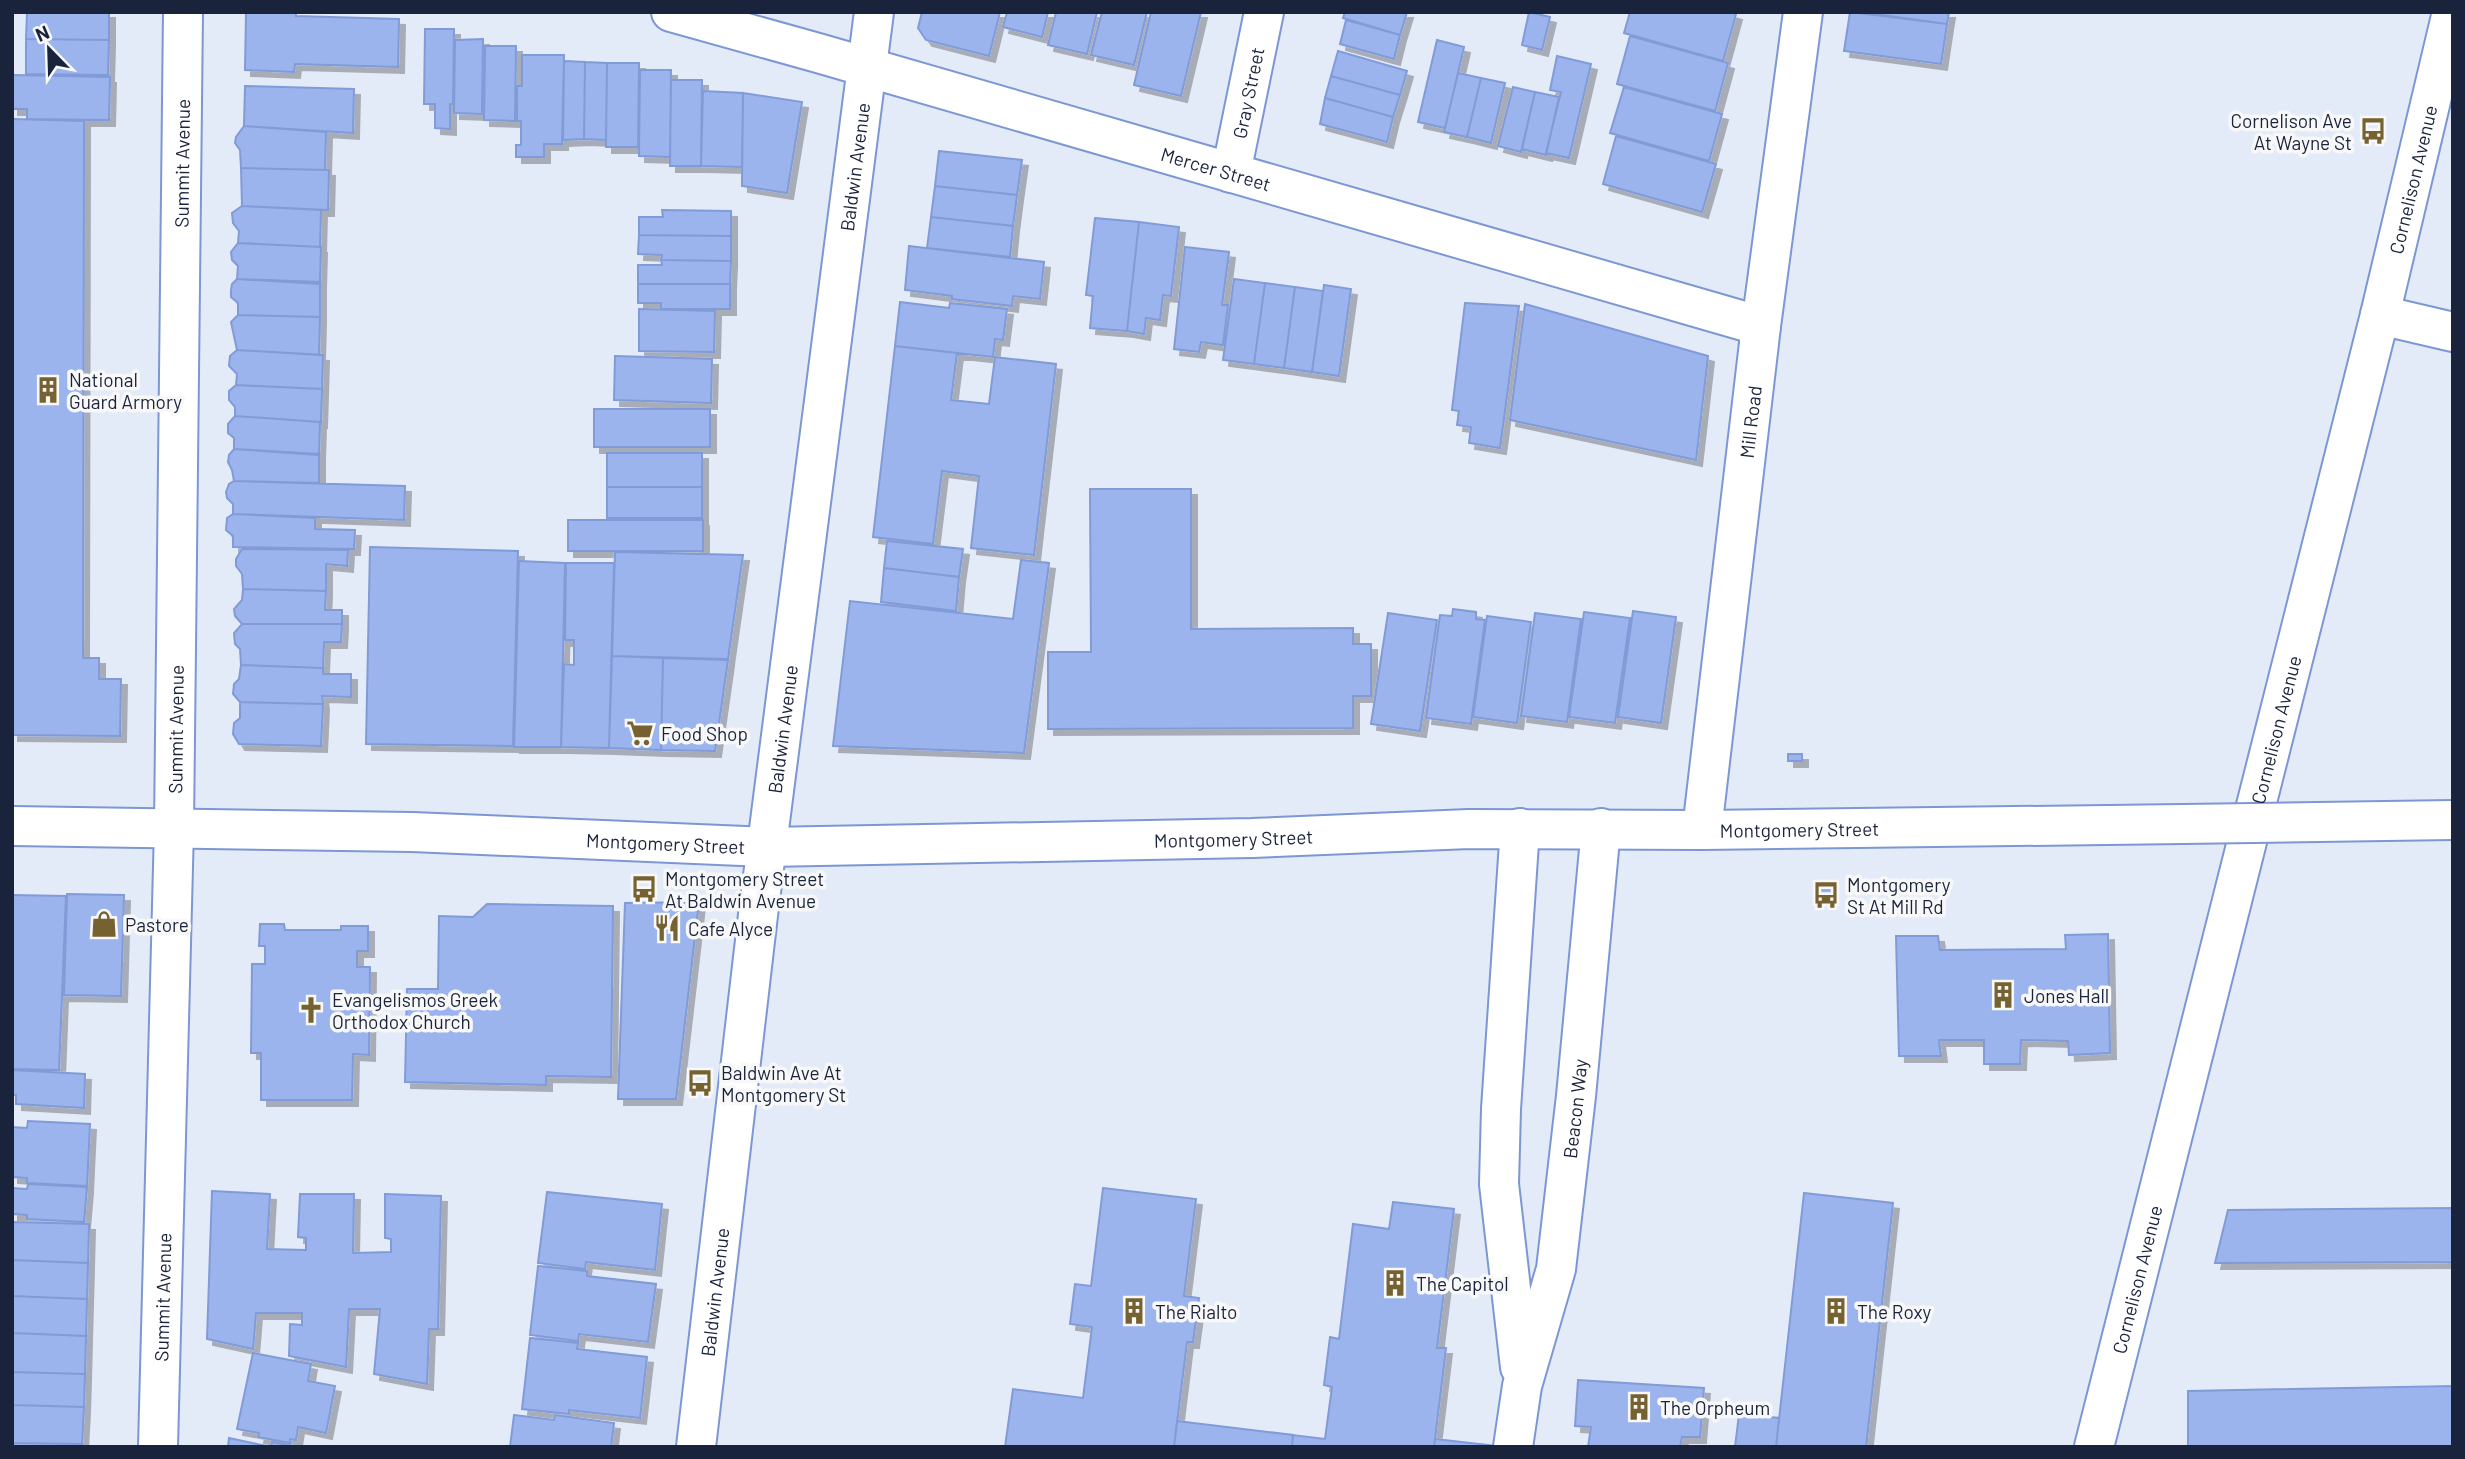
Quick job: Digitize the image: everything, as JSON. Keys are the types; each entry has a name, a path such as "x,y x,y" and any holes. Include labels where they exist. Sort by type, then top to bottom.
{"street":[{"name":"Summit Avenue","path":"158,1447 174,828 183,12"},
{"name":"Mercer Street","path":"671,12 1761,326"},
{"name":"Baldwin Avenue","path":"696,1447 766,847 874,12"},
{"name":"Gray Street","path":"1231,173 1264,12"},
{"name":"Mill Road","path":"1702,830 1761,326 1803,12"},
{"name":"Cornelison Avenue","path":"2094,1447 2380,315 2452,12"},
{"path":"2380,315 2453,332"},
{"name":"Montgomery Street","path":"12,826 412,832 766,847 1252,838 1520,828 1702,830 2453,820"},
{"name":"Beacon Way","path":"1520,828 1501,1109 1499,1184 1522,1386"},
{"name":"Beacon Way","path":"1513,1447 1522,1386 1556,1269 1576,1096 1601,828"}],"building":[{"path":"27,12 109,12 109,40 26,39"},
{"path":"246,12 296,12 296,16 399,19 398,67 295,64 294,72 245,70"},
{"path":"922,12 1000,12 989,56 926,40 918,28"},
{"path":"1007,12 1048,12 1042,37 1003,27"},
{"path":"1056,12 1097,12 1087,54 1048,45"},
{"path":"1102,12 1147,12 1134,65 1091,55"},
{"path":"1151,12 1201,12 1181,96 1134,85"},
{"path":"1345,12 1407,12 1400,35 1343,18"},
{"path":"1529,12 1550,17 1542,50 1522,45"},
{"path":"1630,12 1736,14 1723,61 1624,33"},
{"path":"1850,12 1947,24 1941,64 1844,51"},
{"path":"1860,12 1949,12 1947,24"},
{"path":"1346,20 1400,35 1394,59 1340,44"},
{"path":"425,29 454,29 450,129 435,128 435,104 424,104"},
{"path":"1630,36 1728,63 1715,111 1617,84"},
{"path":"26,39 109,40 108,75 26,74"},
{"path":"483,39 482,114 454,113 455,40"},
{"path":"1437,40 1464,47 1445,128 1418,122"},
{"path":"485,46 516,46 515,121 484,120"},
{"path":"1338,51 1407,71 1400,95 1331,76"},
{"path":"522,55 564,55 562,144 544,144 544,157 516,157 516,145 521,145 521,121 517,121 517,86 522,86"},
{"path":"1557,56 1591,64 1569,158 1546,153 1561,92 1550,90"},
{"path":"564,61 585,62 584,139 563,140"},
{"path":"585,62 607,63 606,140 584,139"},
{"path":"607,63 639,63 638,147 606,147"},
{"path":"640,70 671,70 670,157 639,156"},
{"path":"1458,73 1481,78 1467,137 1444,132"},
{"path":"12,75 110,77 109,120 27,119 27,109 12,109"},
{"path":"1331,76 1400,95 1393,117 1325,98"},
{"path":"1481,78 1505,83 1491,143 1467,137"},
{"path":"671,80 702,80 701,166 670,166"},
{"path":"245,86 354,89 353,133 244,126"},
{"path":"1513,87 1535,92 1521,152 1498,146"},
{"path":"1624,87 1722,114 1709,161 1610,133"},
{"path":"703,91 743,93 742,167 701,166"},
{"path":"1535,92 1559,97 1546,155 1522,149"},
{"path":"743,93 802,102 787,193 742,186"},
{"path":"1325,98 1393,117 1387,142 1320,124"},
{"name":"National Guard Armory","path":"12,119 84,121 83,658 99,658 99,679 121,679 120,736 12,735"},
{"path":"244,126 326,132 325,170 241,168 240,150 235,143"},
{"path":"1616,136 1716,164 1702,212 1603,184"},
{"path":"939,151 1022,160 1017,195 935,186"},
{"path":"241,168 329,170 328,210 242,206"},
{"path":"935,186 1017,195 1013,226 931,217"},
{"path":"242,206 321,210 320,247 238,243 239,231 233,223 232,213"},
{"path":"662,210 731,211 731,236 639,235 639,217 663,217"},
{"path":"931,217 1013,226 1010,257 927,248"},
{"path":"1095,218 1139,222 1127,331 1090,328 1093,296 1086,295"},
{"path":"1139,222 1179,227 1171,296 1163,295 1160,320 1146,318 1144,334 1127,331"},
{"path":"639,235 731,236 731,261 661,260 662,255 638,254"},
{"path":"238,243 321,247 320,282 237,279 238,266 232,260 231,252"},
{"path":"909,246 1044,262 1040,299 1013,296 1012,306 905,290"},
{"path":"1185,247 1229,252 1222,305 1228,305 1223,345 1201,342 1199,352 1174,349"},
{"path":"661,260 731,261 730,284 638,284 638,265 662,265"},
{"path":"237,279 320,284 320,317 238,315 238,303 231,297 232,284"},
{"path":"1234,279 1265,283 1254,364 1223,360"},
{"path":"1265,283 1295,287 1284,368 1254,364"},
{"path":"638,284 730,284 730,309 661,309 661,303 638,303"},
{"path":"1324,285 1351,289 1339,376 1312,372"},
{"path":"1295,287 1323,291 1312,372 1284,368"},
{"path":"900,302 949,308 950,303 1007,309 1003,340 995,339 993,357 895,346"},
{"path":"1465,303 1519,306 1500,448 1469,443 1471,427 1457,425 1459,411 1452,410"},
{"path":"1525,304 1708,356 1696,460 1510,420"},
{"path":"639,309 715,311 714,352 639,351"},
{"path":"238,315 320,317 319,355 237,350 231,322"},
{"path":"895,346 957,353 951,400 989,404 995,357 1056,364 1034,555 971,548 979,476 942,471 933,544 873,537"},
{"path":"237,350 323,355 322,389 236,385 237,374 229,366 230,356"},
{"path":"615,356 712,359 711,403 614,400"},
{"path":"236,385 322,389 321,422 235,416 235,407 229,400 229,391"},
{"path":"594,409 710,409 710,447 594,447"},
{"path":"235,416 320,422 319,454 234,449 234,438 228,433 228,424"},
{"path":"234,449 319,455 319,483 234,481 228,462"},
{"path":"607,453 702,453 702,487 607,487"},
{"path":"234,481 405,486 404,520 233,514 233,504 227,498 226,492 229,484"},
{"path":"607,487 702,487 702,518 607,518"},
{"path":"1090,489 1191,489 1191,629 1353,628 1353,644 1371,644 1371,696 1353,696 1353,728 1048,729 1048,652 1091,652"},
{"path":"233,514 315,518 315,529 355,530 354,549 233,547 233,536 226,530 227,518"},
{"path":"568,520 703,520 703,551 568,551"},
{"path":"887,541 963,549 959,577 884,568"},
{"path":"370,547 518,551 513,746 366,744"},
{"path":"242,549 348,550 347,566 326,564 326,591 243,589 242,574 236,566 236,559"},
{"path":"615,552 743,555 728,659 612,656"},
{"path":"1021,560 1049,563 1024,753 833,746 850,601 1013,619"},
{"path":"519,561 565,563 561,747 514,747"},
{"path":"566,563 614,563 609,748 561,747 564,664 574,665 574,640 565,640"},
{"path":"884,568 959,577 956,611 881,602"},
{"path":"243,589 326,591 325,610 342,610 342,624 242,624 235,616 234,609 242,600"},
{"path":"1453,609 1476,612 1476,619 1485,620 1471,724 1426,718 1440,615 1452,616"},
{"path":"1633,611 1676,617 1661,723 1618,717"},
{"path":"1584,612 1630,618 1615,723 1569,717"},
{"path":"1388,613 1437,620 1420,731 1371,724"},
{"path":"1535,613 1581,619 1567,722 1521,716"},
{"path":"1487,616 1531,622 1517,723 1473,717"},
{"path":"242,624 342,624 341,642 324,642 323,668 241,665 240,649 235,644 234,633"},
{"path":"612,656 663,658 661,750 609,748"},
{"path":"663,658 728,660 715,751 661,750"},
{"path":"241,665 323,668 323,674 351,674 351,697 322,696 323,704 240,702 233,694"},
{"path":"240,702 323,704 321,746 239,744 233,734 234,723 240,718"},
{"path":"1788,754 1802,754 1802,761 1788,761"},
{"path":"1832,889 1832,899 1818,899 1818,890"},
{"path":"67,894 124,895 121,996 64,995"},
{"path":"12,895 66,896 59,1070 12,1069"},
{"path":"699,902 676,1099 618,1099 625,903"},
{"path":"487,904 613,906 611,1077 546,1076 546,1085 405,1082 407,989 438,989 439,916 473,917"},
{"name":"Evangelismos Greek Orthodox Church","path":"260,924 284,924 285,930 341,930 341,926 368,926 368,951 357,951 357,967 370,967 369,1055 353,1054 352,1100 261,1100 261,1053 251,1053 252,964 265,964 265,946 259,946"},
{"name":"Jones Hall","path":"2108,934 2110,1053 2069,1055 2068,1041 2021,1040 2020,1064 1984,1064 1984,1040 1939,1040 1941,1056 1899,1056 1896,936 1938,936 1940,950 2066,949 2065,935"},
{"path":"12,1070 85,1074 84,1108 16,1104 16,1095 12,1095"},
{"path":"28,1121 90,1124 87,1186 27,1183 27,1178 12,1177 12,1127 27,1128"},
{"path":"28,1184 87,1187 84,1222 27,1219 27,1215 12,1214 12,1188 27,1189"},
{"name":"The Rialto","path":"1103,1188 1196,1199 1184,1296 1199,1298 1193,1342 1187,1342 1174,1447 1005,1447 1013,1389 1083,1398 1092,1327 1070,1324 1075,1284 1091,1286"},
{"path":"212,1191 270,1194 267,1249 306,1250 306,1238 298,1237 300,1194 354,1194 353,1253 391,1252 391,1239 385,1238 385,1194 441,1196 438,1329 429,1329 427,1384 374,1374 380,1309 349,1309 346,1367 289,1356 290,1324 302,1325 302,1313 256,1313 253,1349 207,1339"},
{"path":"547,1192 662,1204 655,1270 586,1262 585,1269 538,1263"},
{"name":"The Roxy","path":"1804,1193 1893,1203 1866,1447 1776,1447"},
{"name":"The Capitol","path":"1393,1202 1454,1209 1437,1348 1446,1348 1434,1447 1292,1447 1293,1435 1325,1439 1332,1387 1324,1385 1330,1337 1339,1339 1353,1224 1389,1229"},
{"path":"2453,1208 2453,1262 2215,1263 2228,1210"},
{"path":"12,1222 89,1224 88,1263 12,1260"},
{"path":"12,1260 88,1263 87,1299 12,1296"},
{"path":"538,1266 587,1271 587,1276 656,1284 648,1342 579,1334 578,1341 530,1335"},
{"path":"12,1296 87,1299 86,1336 12,1333"},
{"path":"12,1333 86,1336 85,1374 12,1372"},
{"path":"530,1338 578,1343 577,1349 647,1357 640,1418 569,1410 569,1414 522,1409"},
{"path":"253,1353 311,1364 308,1381 335,1386 326,1433 298,1427 296,1440 290,1439 290,1443 258,1437 259,1433 237,1429"},
{"path":"12,1372 85,1374 84,1407 12,1405"},
{"name":"The Orpheum","path":"1578,1380 1704,1388 1700,1437 1682,1437 1680,1447 1588,1447 1591,1427 1575,1426"},
{"path":"2453,1386 2453,1447 2188,1447 2188,1391"},
{"path":"12,1405 84,1407 82,1444 12,1443"},
{"path":"1739,1414 1779,1418 1776,1447 1735,1447"},
{"path":"514,1415 554,1420 555,1415 614,1423 611,1447 510,1447"},
{"path":"1177,1421 1293,1435 1292,1447 1174,1447"},
{"path":"229,1438 271,1447 228,1447"},
{"path":"1435,1439 1506,1447 1434,1447"},
{"path":"272,1442 299,1447 271,1447"},
{"path":"12,1443 82,1444 82,1447 12,1447"}],"place":[{"name":"Cornelison Ave At Wayne St","path":"2373,131"},
{"name":"National Guard Armory","path":"48,390"},
{"name":"Food Shop","path":"640,733"},
{"name":"Montgomery Street At Baldwin Avenue","path":"644,889"},
{"name":"Montgomery St At Mill Rd","path":"1826,895"},
{"name":"Pastore","path":"104,924"},
{"name":"Cafe Alyce","path":"667,928"},
{"name":"Jones Hall","path":"2003,995"},
{"name":"Evangelismos Greek Orthodox Church","path":"311,1010"},
{"name":"Baldwin Ave At Montgomery St","path":"700,1083"},
{"name":"The Capitol","path":"1395,1283"},
{"name":"The Rialto","path":"1134,1311"},
{"name":"The Roxy","path":"1836,1311"},
{"name":"The Orpheum","path":"1639,1407"}]}
